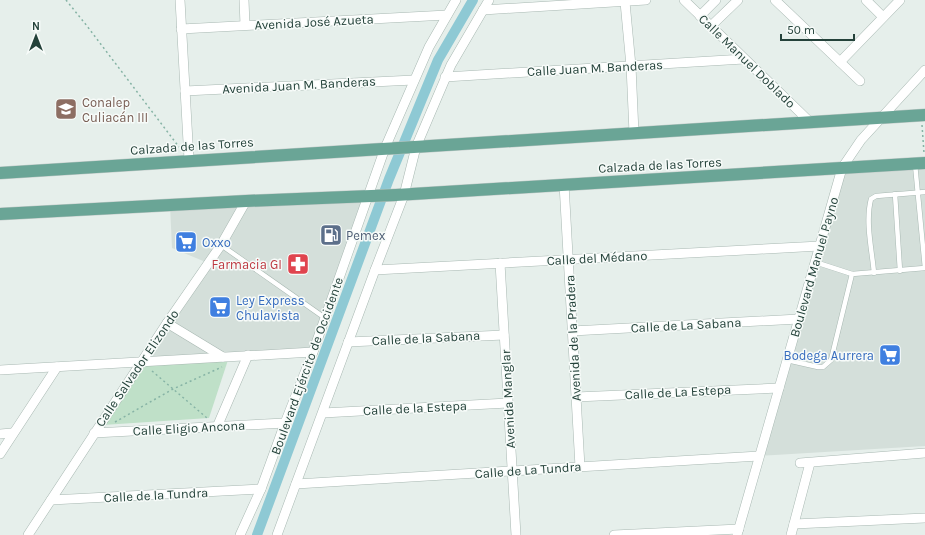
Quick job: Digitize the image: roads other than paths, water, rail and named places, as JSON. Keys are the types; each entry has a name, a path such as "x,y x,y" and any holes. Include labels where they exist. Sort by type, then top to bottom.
{"main road":[{"path":"413,147 881,118 924,113"},
{"name":"Calzada de las Torres","path":"0,172 413,147"},
{"name":"Calzada de las Torres","path":"374,196 922,163"},
{"path":"0,214 374,196"}],"street":[{"path":"180,0 189,160"},
{"path":"244,0 245,25"},
{"name":"Boulevard Ejército de Occidente","path":"240,535 261,489 285,423 374,196 414,80 429,47 456,0"},
{"path":"277,535 375,270 400,195 413,147 462,45 489,0"},
{"path":"484,10 592,2 625,2 646,0"},
{"name":"Calle Manuel Doblado","path":"684,0 810,122"},
{"path":"700,16 716,0"},
{"path":"711,26 738,0"},
{"path":"775,0 860,81"},
{"path":"866,0 884,17"},
{"path":"840,62 900,0"},
{"path":"625,2 631,66 634,133"},
{"name":"Avenida José Azueta","path":"181,29 447,15"},
{"name":"Calle Juan M. Banderas","path":"446,77 744,58"},
{"name":"Boulevard Manuel Payno","path":"738,532 842,168 861,140 925,70"},
{"name":"Avenida Juan M. Banderas","path":"185,91 414,80"},
{"name":"Avenida de la Pradera","path":"564,184 580,467"},
{"name":"Calle Salvador Elizondo","path":"28,535 167,323 221,245 246,201"},
{"name":"Calle del Médano","path":"375,270 820,246"},
{"name":"Avenida Manglar","path":"500,263 516,535"},
{"name":"Calle de La Sabana","path":"572,331 799,320"},
{"path":"167,323 225,361"},
{"name":"Calle de la Sabana","path":"348,342 504,335"},
{"path":"0,370 142,361 225,361 248,355 313,352"},
{"path":"217,427 248,355"},
{"path":"0,454 12,433 56,367"},
{"name":"Calle de La Estepa","path":"576,397 779,388"},
{"name":"Calle de la Estepa","path":"323,414 508,403"},
{"name":"Calle Eligio Ancona","path":"94,433 285,423"},
{"path":"0,434 12,433"},
{"path":"800,463 925,453"},
{"name":"Calle de La Tundra","path":"296,484 760,456"},
{"path":"791,535 810,463"},
{"name":"Calle de la Tundra","path":"51,500 261,489"},
{"path":"794,524 925,518"},
{"path":"614,535 738,532"}],"lane":[{"path":"815,262 852,274 925,268 919,193 922,163"},
{"path":"874,273 869,229 869,205 871,199 876,196 925,192"},
{"path":"895,194 900,271"},
{"path":"221,245 326,318"},
{"path":"787,360 823,367 831,360 852,274"}],"waterway":[{"path":"257,535 389,179 438,60 473,0"}],"place":[{"name":"Conalep Culiacán III","path":"66,109"},
{"name":"Pemex","path":"331,235"},
{"name":"Oxxo","path":"186,242"},
{"name":"Farmacia GI","path":"298,264"},
{"name":"Ley Express Chulavista","path":"220,307"},
{"name":"Bodega Aurrera","path":"890,355"}]}
